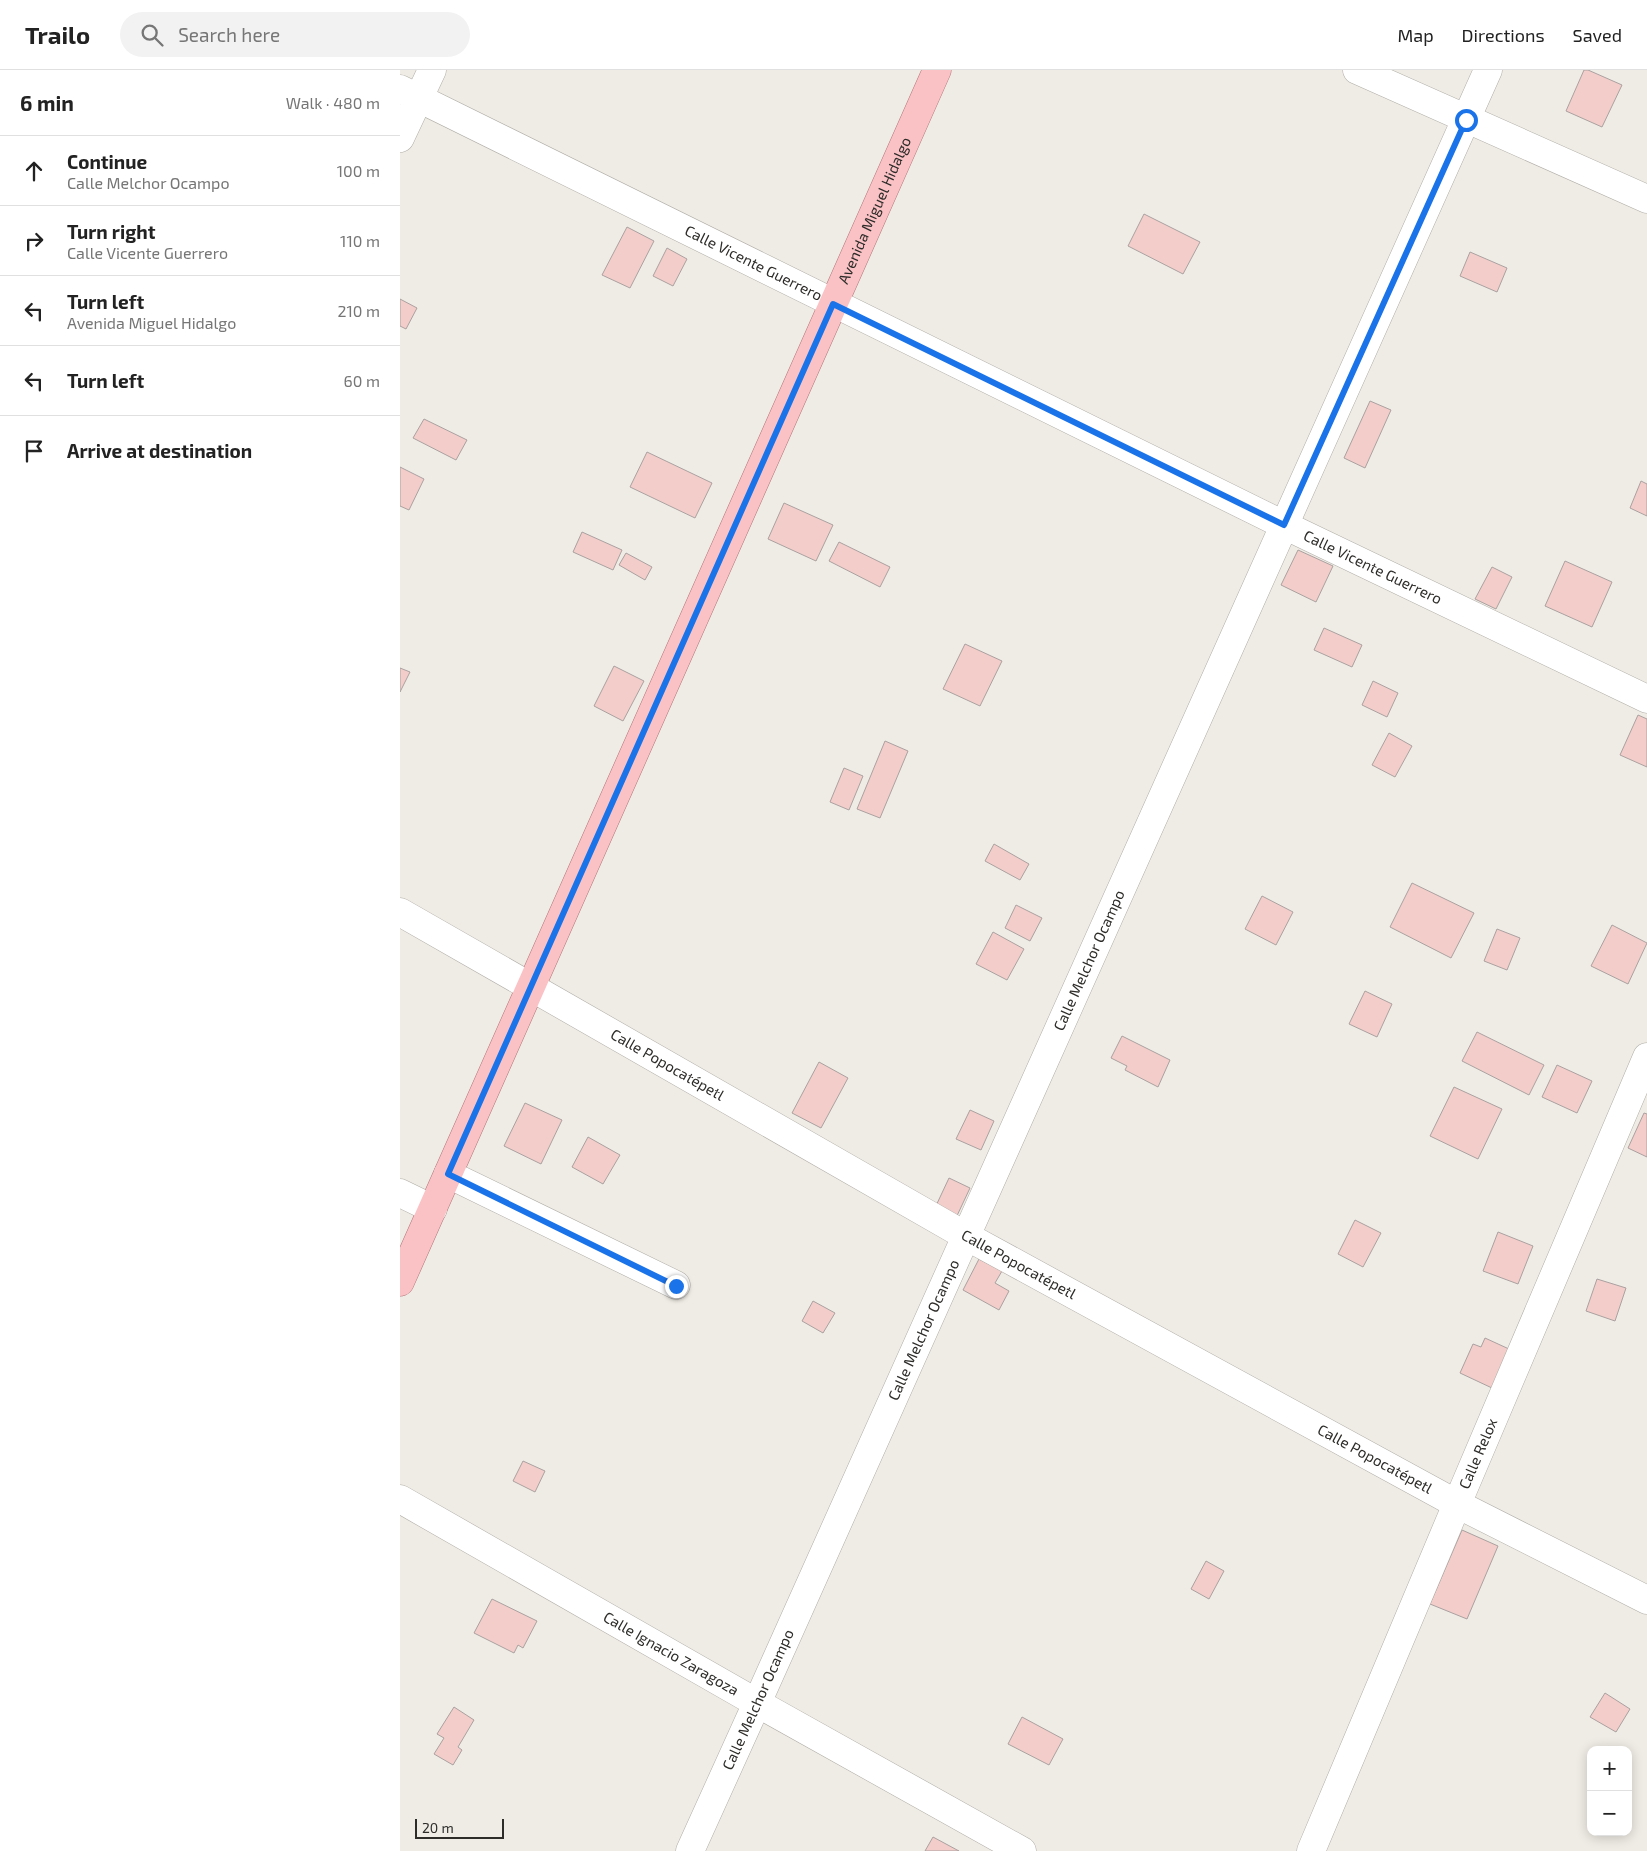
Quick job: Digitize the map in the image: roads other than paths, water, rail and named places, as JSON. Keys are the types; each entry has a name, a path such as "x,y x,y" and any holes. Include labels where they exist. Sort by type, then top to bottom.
{"main road":[{"name":"Avenida Miguel Hidalgo","path":"400,1282 937,70"}],"street":[{"path":"400,138 410,93 432,70"},
{"path":"1357,70 1647,199"},
{"name":"Calle Melchor Ocampo","path":"690,1851 758,1703 1488,70"},
{"name":"Calle Vicente Guerrero","path":"410,93 833,304 1284,525 1647,699"},
{"name":"Calle Popocatépetl","path":"400,912 966,1236 1457,1504 1647,1600"},
{"name":"Calle Relox","path":"1311,1851 1647,1057"},
{"path":"448,1174 676,1286"},
{"path":"400,1193 432,1209"},
{"name":"Calle Ignacio Zaragoza","path":"400,1499 1022,1851"}]}
